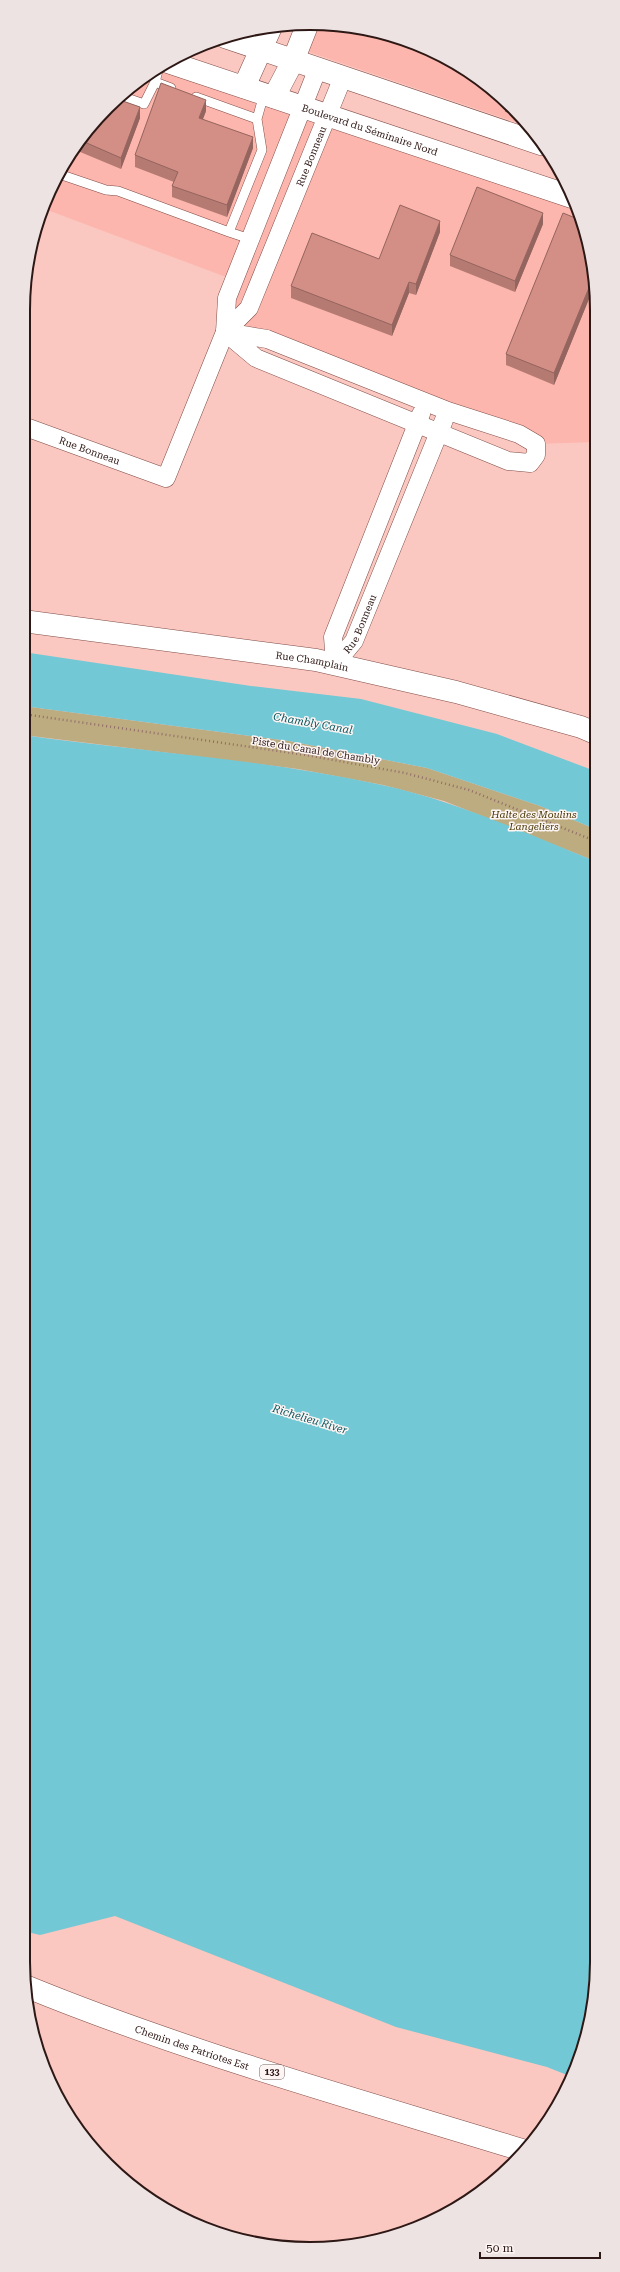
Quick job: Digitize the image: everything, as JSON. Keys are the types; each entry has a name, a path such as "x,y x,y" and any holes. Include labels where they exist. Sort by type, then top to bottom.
{"main road":[{"path":"261,93 293,60 305,30"},
{"path":"261,93 261,49 268,33"},
{"path":"236,41 533,141"},
{"name":"Boulevard du Séminaire Nord","path":"176,65 565,195"},
{"name":"Rue Champlain","path":"30,622 316,660 456,692 590,731"},
{"name":"Chemin des Patriotes Est","path":"31,1989 93,2013 196,2048 519,2149"}],"street":[{"name":"Rue Bonneau","path":"30,429 166,478 226,332 227,298 318,68"},
{"name":"Rue Bonneau","path":"226,332 249,308 343,77"},
{"path":"252,233 278,235"},
{"path":"226,332 267,339 448,411 519,434 536,444 536,455 530,463 508,461 439,431 416,424 256,358 226,332"},
{"path":"332,389 340,368"},
{"name":"Rue Bonneau","path":"335,664 333,637 416,424 426,402"},
{"name":"Rue Bonneau","path":"335,664 354,641 448,411"}],"lane":[{"path":"126,98 144,104 157,75"},
{"path":"155,82 256,120"},
{"path":"229,232 262,150 256,120 261,93"},
{"path":"65,176 106,190 118,191 229,232 252,233"}],"path":[{"name":"Piste du Canal de Chambly","path":"30,715 306,755 405,773 469,790 590,839"}],"shaded area":[{"path":"315,30 347,32 365,35 400,45 434,59 466,77 495,99 519,123 306,51"},
{"path":"176,65 565,195 575,220 585,255 588,273 590,310 590,442 536,444 225,332 234,280 48,210 59,186 77,154 99,125 125,99 154,77"}],"green space":[{"name":"Halte des Moulins Langeliers","path":"30,707 289,741 427,768 540,806 590,827 590,859 444,801 383,785 298,769 30,736"}],"water":[{"name":"Chambly Canal","path":"30,653 251,686 361,699 497,734 590,769 590,827 540,806 427,768 289,741 30,707"},
{"name":"Richelieu River","path":"30,736 248,762 338,776 382,785 437,800 463,809 590,859 590,1962 588,1999 585,2017 575,2052 566,2075 547,2067 396,2027 115,1916 40,1935 30,1933"}],"building":[{"path":"161,83 206,100 199,118 253,137 227,205 172,186 178,172 135,155"},
{"path":"123,101 140,107 121,158 86,143 99,125"},
{"path":"477,187 543,213 515,281 450,255"},
{"path":"400,205 440,221 416,284 409,282 392,325 291,286 312,233 379,259"},
{"path":"563,213 574,217 585,255 589,288 554,373 506,354"}]}
